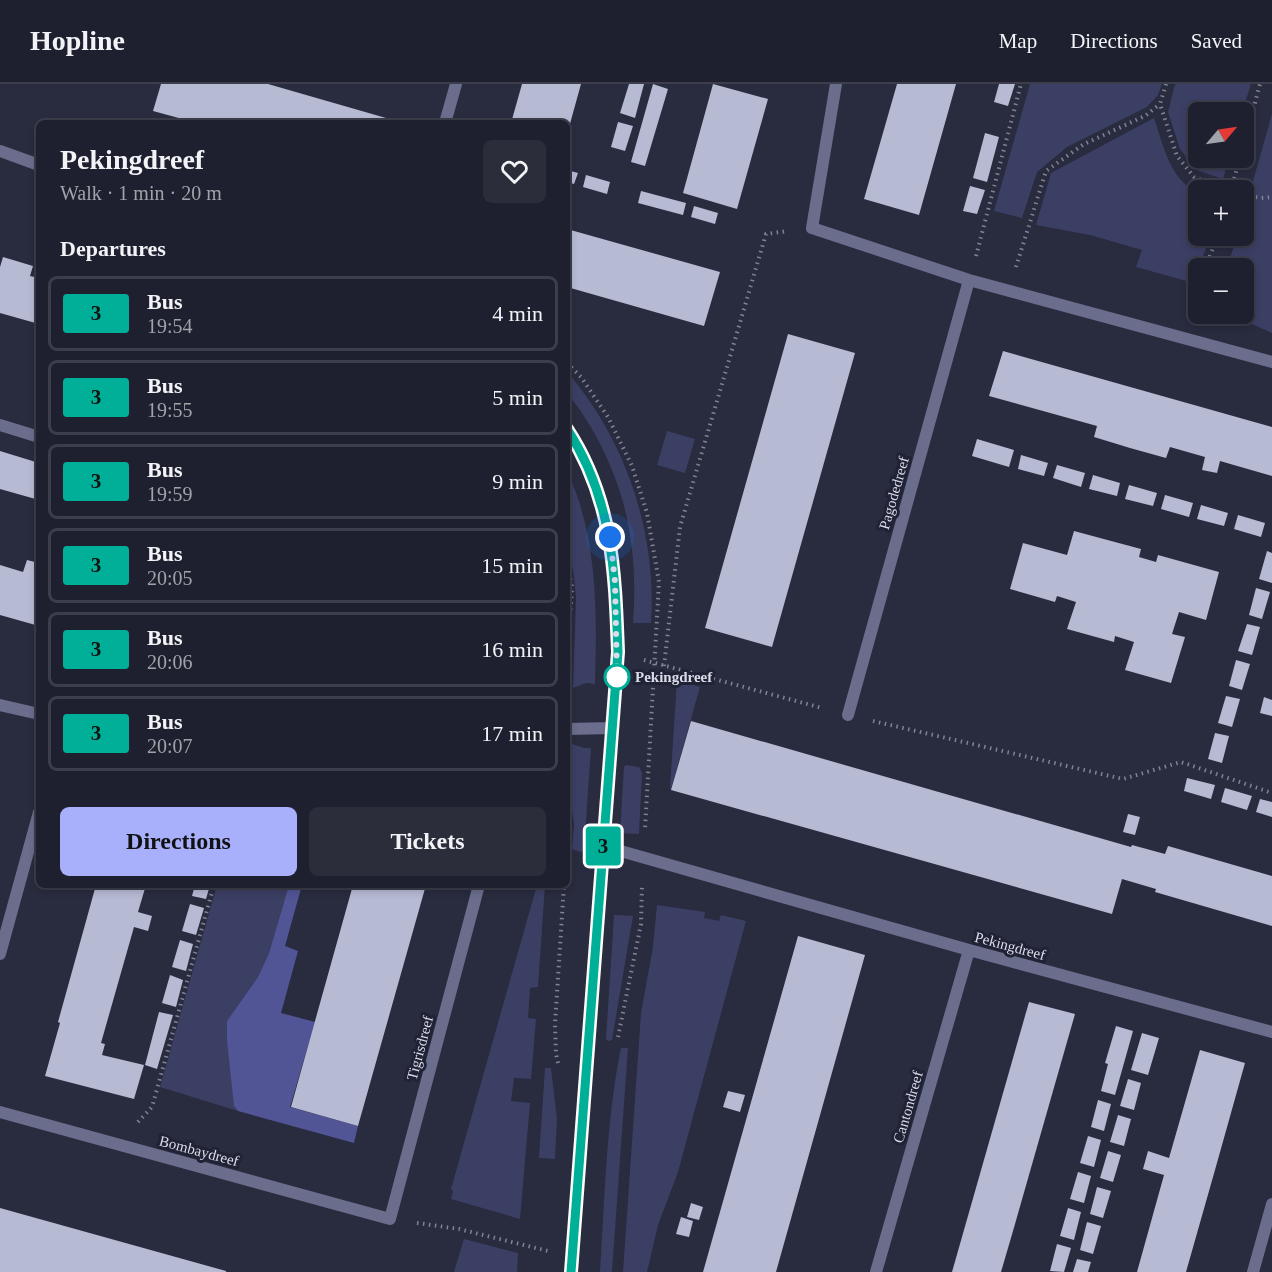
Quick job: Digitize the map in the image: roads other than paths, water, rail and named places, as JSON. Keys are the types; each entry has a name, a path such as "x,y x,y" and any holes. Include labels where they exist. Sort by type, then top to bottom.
{"street":[{"path":"446,120 456,84"},
{"path":"836,84 812,228 969,280 1272,362"},
{"path":"0,151 36,164"},
{"name":"Pagodedreef","path":"848,715 969,280"},
{"path":"0,425 36,436"},
{"path":"570,434 594,479 606,520 614,563 618,652 571,1272"},
{"path":"0,705 36,713"},
{"path":"570,729 613,728"},
{"path":"0,954 36,823"},
{"name":"Pekingdreef","path":"603,846 969,950 1272,1032"},
{"name":"Tigrisdreef","path":"390,1219 478,888"},
{"name":"Cantondreef","path":"876,1272 969,950"},
{"name":"Bombaydreef","path":"0,1112 390,1219"},
{"path":"1253,1272 1272,1204"}],"place":[{"name":"Pekingdreef","path":"617,677"}]}
